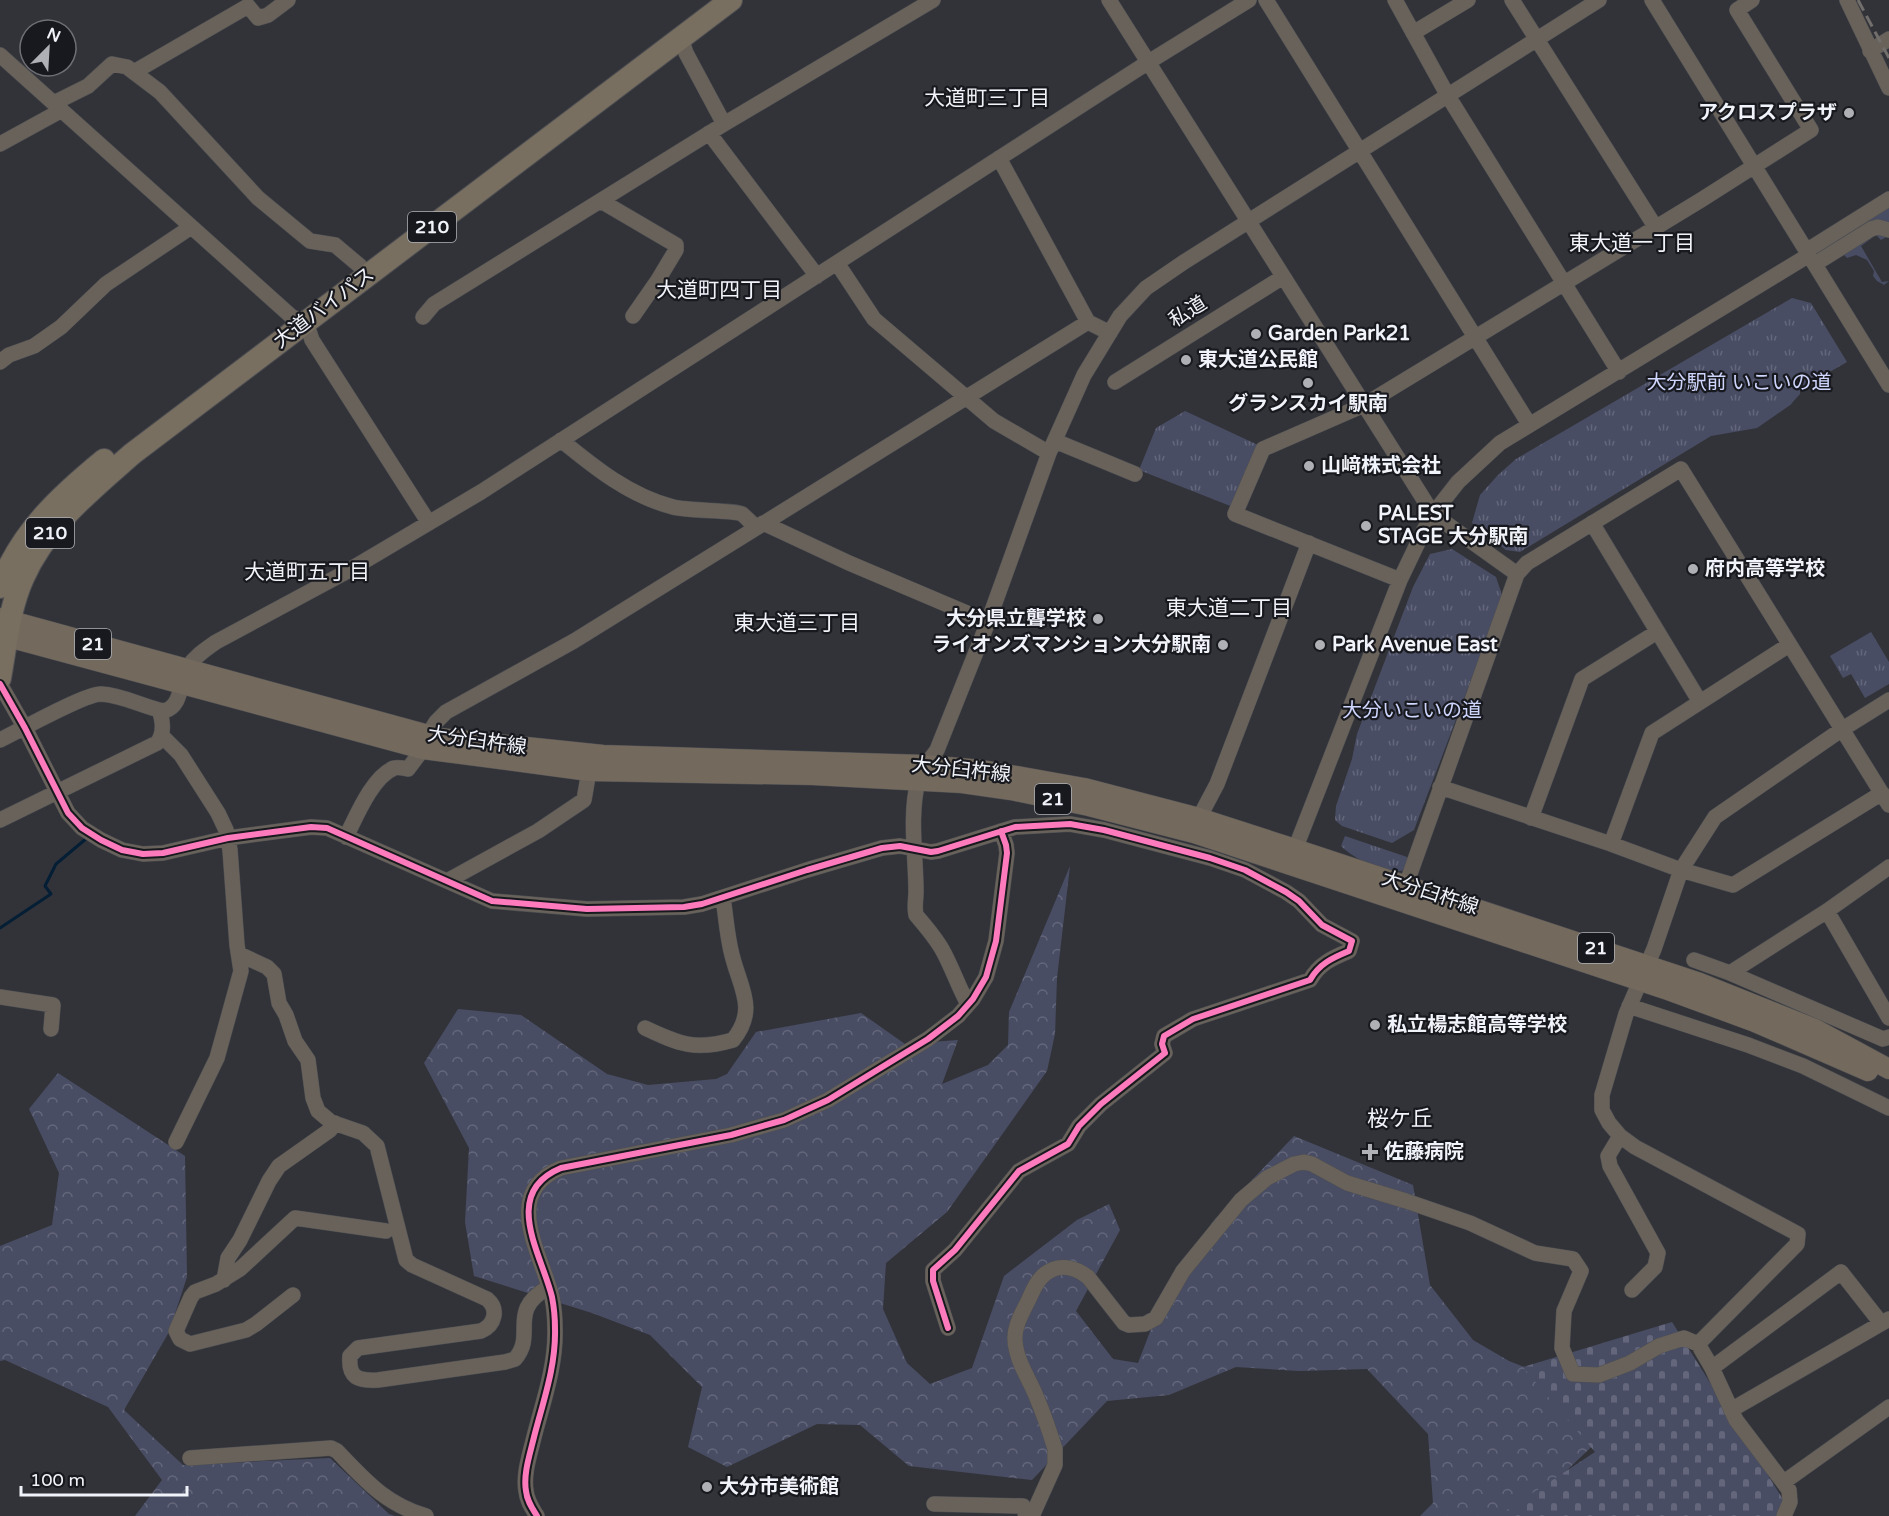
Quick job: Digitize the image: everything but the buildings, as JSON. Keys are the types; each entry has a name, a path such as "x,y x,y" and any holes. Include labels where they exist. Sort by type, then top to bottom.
{"highway":[{"name":"大道バイパス","path":"0,678 4,628 22,580 40,546 73,507 132,454 299,320 360,266 710,0"},
{"name":"大道バイパス","path":"0,587 28,534 45,512 69,488 731,0"}],"main road":[{"name":"大分臼杵線","path":"4,628 426,742 588,771 813,775 982,770 1052,781 1126,798 1199,818 1292,857 1644,973 1785,1016 1881,1064"},
{"name":"大分臼杵線","path":"426,742 603,755 922,773 962,783 1011,790 1123,813 1194,833 1406,885 1644,973 1843,1059 1889,1082"}],"street":[{"path":"134,72 248,6 258,18 268,15 288,0"},
{"path":"423,317 434,304 709,133 933,0"},
{"path":"1109,0 1432,513 1517,574"},
{"path":"0,740 82,699 98,694 112,695 164,711 171,708 176,702 184,677 205,649 346,572 429,523 1249,0"},
{"path":"1266,0 1529,424"},
{"path":"1395,0 1448,96 1619,372"},
{"path":"1413,33 1468,0"},
{"path":"1512,0 1656,228"},
{"path":"968,1004 941,947 916,915 914,849 922,773 937,750 988,622 1052,447 1084,375 1120,316 1146,288 1184,262 1599,0"},
{"path":"1652,0 1889,384"},
{"path":"1400,580 1235,513 1263,449 1364,405 1656,228 1811,130 1737,10 1752,0"},
{"path":"1847,0 1889,88"},
{"path":"681,38 686,53 724,124"},
{"path":"1870,51 1889,39"},
{"path":"0,55 191,227 299,320 429,523"},
{"path":"0,144 88,86 112,64 127,67 160,92 258,198 310,241 335,245 360,266"},
{"path":"709,133 817,276"},
{"path":"999,158 1089,322 1110,333"},
{"path":"1292,857 1400,580 1432,513 1478,462 1500,443 1529,424 1810,257 1889,199"},
{"path":"601,201 676,245 676,250 658,280 633,316"},
{"path":"0,362 9,355 34,346 61,327 106,284 191,227"},
{"path":"1810,257 1871,229 1889,230"},
{"path":"837,263 874,319 994,421 1052,447 1135,474"},
{"name":"私道","path":"1115,382 1283,277"},
{"path":"346,837 362,804 382,776 395,768 408,768 426,742 436,722 446,712 574,641 1089,322"},
{"path":"561,440 606,475 646,498 674,508 740,513 760,525 988,622"},
{"path":"1406,885 1440,787 1517,574 1527,563 1681,469 1885,799 1733,885 1681,870 1440,787"},
{"path":"1593,522 1700,702"},
{"path":"1199,818 1217,784 1309,543"},
{"path":"1531,818 1582,679 1658,632"},
{"path":"1611,844 1652,733 1789,645"},
{"path":"0,684 68,813 82,828 101,840 122,849 143,854 164,853 228,838 311,827 327,828 492,901 587,909 684,907 723,898 882,848 900,846 938,851 1001,831 1025,826 1080,825 1230,864 1245,870 1286,892 1299,901 1322,925 1352,941 1349,951 1330,959 1315,971 1310,980 1193,1019 1164,1036 1162,1044 1165,1053 1101,1104 1079,1126 1068,1144 1019,1171 955,1250 933,1270 933,1281 948,1328"},
{"path":"1698,1344 1797,1245 1798,1234 1635,1147 1620,1136 1609,1122 1602,1110 1602,1095 1629,1006 1644,973 1681,870 1715,817 1841,730 1889,700"},
{"path":"0,820 157,743 162,736 162,719 159,710"},
{"path":"162,736 181,756 206,794 218,813 228,838 240,981 221,1047 176,1142"},
{"path":"447,881 538,831 584,800 588,771"},
{"path":"537,1516 527,1498 525,1482 551,1373 555,1317 549,1287 534,1244 528,1214 529,1200 534,1190 547,1175 561,1168 731,1135 784,1120 828,1100 948,1025 968,1004 986,977 995,950 1007,853 1001,831"},
{"path":"1730,973 1827,911 1889,867"},
{"path":"645,1028 684,1045 702,1046 734,1040 743,1028 746,1012 743,987 732,956 723,898"},
{"path":"1827,911 1889,1018"},
{"path":"239,954 272,971 279,1003 295,1041 310,1065 316,1108 322,1116 335,1123 363,1133 377,1146 406,1260 412,1265 487,1299 494,1307 495,1313 491,1324 481,1331 358,1348 350,1356 351,1370 355,1376 361,1380 378,1380 515,1359 522,1347 528,1304 533,1297 549,1287"},
{"path":"1694,960 1886,1038 1881,1064"},
{"path":"0,997 53,1005 51,1029"},
{"path":"1629,1006 1792,1062 1889,1108"},
{"path":"224,1280 228,1258 279,1166 327,1133 335,1123"},
{"path":"1620,1136 1608,1156 1610,1166 1658,1253 1655,1267 1632,1290"},
{"path":"1032,1516 1055,1465 1056,1457 1038,1400 1024,1372 1015,1340 1016,1329 1023,1311 1038,1281 1052,1269 1071,1268 1088,1277 1124,1323 1129,1325 1151,1322 1190,1261 1240,1200 1267,1178 1294,1164 1304,1162 1353,1186 1406,1200 1470,1223 1535,1253 1573,1259 1581,1271 1564,1311 1562,1348 1573,1374 1599,1375 1659,1346 1684,1338 1698,1344 1736,1420 1784,1482 1791,1496 1784,1516"},
{"path":"293,1295 246,1330 190,1344 180,1339 176,1330 190,1297 199,1289 224,1280 240,1269 295,1218 386,1231"},
{"path":"1712,1368 1841,1272 1885,1321 1731,1410"},
{"path":"1784,1482 1889,1407"},
{"path":"190,1458 331,1448 337,1451 383,1496 408,1511 426,1516"},
{"path":"934,1504 1023,1506 1026,1516"}],"green space":[{"path":"1889,206 1889,223 1835,244 1833,240"},
{"path":"1875,234 1889,236 1889,238 1888,236 1881,240 1876,235 1861,246 1882,282 1889,281 1884,285 1873,276 1874,271 1867,260 1856,255 1847,258 1843,254"},
{"name":"大分駅前 いこいの道","path":"1792,298 1811,303 1847,362 1800,389 1800,394 1791,404 1793,403 1757,428 1711,436 1520,552 1506,550 1472,523 1480,495 1516,459"},
{"path":"1185,411 1258,445 1233,507 1139,470 1156,428"},
{"name":"大分いこいの道","path":"1452,549 1496,577 1501,592 1501,601 1414,830 1392,843 1342,826 1335,820 1336,806 1352,759 1357,734 1413,587 1430,554"},
{"path":"1871,632 1889,662 1889,684 1865,698 1851,674 1843,678 1830,656"},
{"path":"1345,836 1407,857 1403,870 1389,871 1370,865 1341,846"},
{"path":"1070,866 1057,978 1055,1034 1047,1071 947,1212 886,1263 883,1309 907,1363 930,1384 972,1368 1004,1276 1077,1220 1109,1204 1120,1230 1076,1311 1113,1359 1138,1363 1168,1285 1214,1220 1294,1136 1413,1185 1430,1285 1473,1340 1509,1361 1631,1409 1562,1475 1603,1516 1420,1516 1433,1503 1428,1434 1367,1369 1299,1371 1236,1367 1169,1395 1107,1401 1032,1480 909,1466 860,1425 817,1424 727,1467 688,1447 702,1387 650,1335 592,1313 474,1276 465,1222 469,1148 424,1063 458,1009 521,1015 607,1074 648,1085 716,1079 727,1074 756,1032 861,1013 905,1044 958,1040 942,1084 988,1065 1008,1045 1009,1012"},
{"path":"58,1073 185,1156 187,1277 169,1332 124,1410 183,1465 330,1458 389,1514 395,1516 135,1516 162,1480 108,1407 5,1360 0,1361 0,1246 52,1225 59,1173 29,1109"},
{"path":"1672,1322 1784,1501 1776,1516 1498,1516 1595,1452 1523,1367"}],"waterway":[{"path":"0,928 51,894 45,886 56,864 87,838"}],"railway":[{"path":"1858,0 1889,58"}],"cycle path":[{"path":"0,684 68,813 82,828 101,840 122,850 143,854 163,853 228,838 311,827 327,828 492,901 587,909 684,907 702,904 882,848 900,846 931,852 1015,827 1070,824 1104,830 1210,858 1245,870 1286,892 1299,901 1322,925 1352,941 1349,951 1326,962 1310,980 1193,1019 1164,1036 1162,1044 1165,1053 1101,1104 1079,1126 1068,1144 1019,1171 955,1250 933,1270 933,1281 948,1328"},
{"path":"537,1516 527,1498 525,1478 551,1370 555,1325 552,1297 530,1226 529,1209 532,1193 543,1179 561,1168 731,1135 784,1120 828,1100 928,1039 958,1016 973,999 986,977 996,941 1007,853 1001,831"}],"place":[{"name":"アクロスプラザ","path":"1849,113"},
{"name":"Garden Park21","path":"1256,334"},
{"name":"東大道公民館","path":"1186,360"},
{"name":"グランスカイ駅南","path":"1308,383"},
{"name":"山﨑株式会社","path":"1309,466"},
{"name":"PALEST STAGE 大分駅南","path":"1366,526"},
{"name":"府内高等学校","path":"1693,569"},
{"name":"大分県立聾学校","path":"1098,619"},
{"name":"ライオンズマンション大分駅南","path":"1223,645"},
{"name":"Park Avenue East","path":"1320,645"},
{"name":"私立楊志館高等学校","path":"1375,1025"},
{"name":"佐藤病院","path":"1370,1152"},
{"name":"大分市美術館","path":"707,1487"}],"district":[{"name":"大道町三丁目","path":"987,98"},
{"name":"東大道一丁目","path":"1632,243"},
{"name":"大道町四丁目","path":"719,290"},
{"name":"大道町五丁目","path":"307,572"},
{"name":"東大道二丁目","path":"1229,608"},
{"name":"東大道三丁目","path":"797,623"},
{"name":"桜ケ丘","path":"1400,1119"}]}
